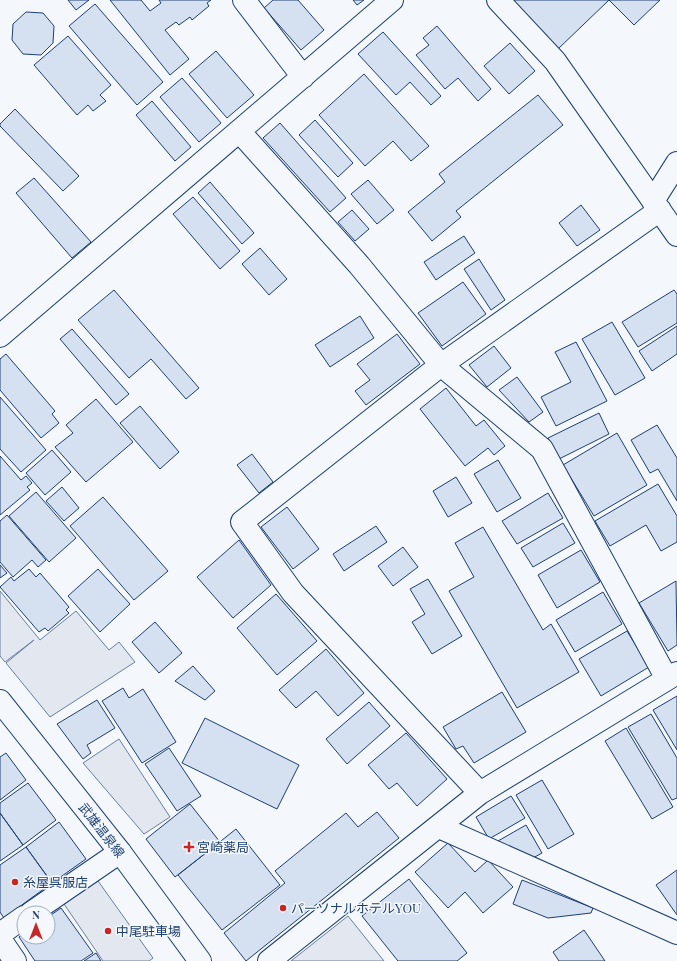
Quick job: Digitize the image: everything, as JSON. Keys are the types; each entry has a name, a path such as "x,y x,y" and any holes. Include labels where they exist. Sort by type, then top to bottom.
{"street":[{"path":"244,0 303,77"},
{"path":"0,336 392,0"},
{"path":"498,0 554,61 677,235"},
{"path":"239,131 359,265 441,365 542,449 672,676 480,793 269,961"},
{"path":"480,793 293,593 242,522 441,365 657,205 677,163"},
{"name":"武雄温泉線","path":"0,701 120,852 200,961"},
{"path":"439,827 677,933"},
{"path":"43,905 120,852"},
{"path":"0,934 16,923"},
{"path":"0,940 14,961"}],"shaded area":[{"path":"0,591 40,640 76,611 109,650 119,642 135,662 50,717 6,663 34,640 5,662 0,656"},
{"path":"119,739 170,817 144,834 83,763"},
{"name":"中尾駐車場","path":"98,881 153,958 149,961 103,961 64,904"},
{"path":"348,916 384,961 291,961"}],"building":[{"path":"68,0 89,0 76,10"},
{"path":"110,0 141,0 150,11 161,3 159,0 211,0 207,3 209,6 192,20 190,17 179,25 176,22 165,30 189,59 170,75"},
{"path":"273,0 298,0 324,30 301,50 264,8"},
{"path":"353,0 364,0 357,5"},
{"path":"511,0 609,0 558,49"},
{"path":"609,0 660,0 634,25"},
{"path":"95,4 163,82 137,105 69,26"},
{"path":"26,12 43,13 54,26 53,43 41,55 23,54 12,40 13,24"},
{"path":"437,26 491,89 478,101 458,78 445,89 416,55 429,45 423,38"},
{"path":"383,32 441,96 431,105 410,82 396,95 358,54"},
{"path":"68,36 111,85 100,95 106,101 93,111 88,105 77,115 34,65"},
{"path":"510,43 535,71 509,94 484,66"},
{"path":"216,51 254,95 227,118 189,74"},
{"path":"364,74 429,146 411,161 393,141 365,166 319,115"},
{"path":"182,78 221,123 199,142 160,97"},
{"path":"538,95 563,125 456,211 461,217 432,241 408,212 445,182 439,174"},
{"path":"152,101 191,147 175,161 136,115"},
{"path":"15,109 79,176 63,191 0,126 0,124"},
{"path":"315,120 353,163 338,177 299,135"},
{"path":"280,123 346,198 330,212 263,138"},
{"path":"34,178 91,242 72,258 16,193"},
{"path":"368,180 394,210 377,224 351,194"},
{"path":"210,182 254,233 242,244 198,193"},
{"path":"193,197 240,251 220,269 173,214"},
{"path":"581,205 600,230 577,246 559,223"},
{"path":"352,210 369,229 355,241 338,222"},
{"path":"464,236 475,253 436,280 424,262"},
{"path":"260,248 287,279 269,295 242,264"},
{"path":"479,259 505,300 491,310 464,269"},
{"path":"463,282 486,314 442,346 418,313"},
{"path":"114,290 199,388 186,399 151,359 129,378 78,320"},
{"path":"674,290 677,294 677,323 638,347 622,322"},
{"path":"360,316 374,338 330,367 315,345"},
{"path":"612,322 645,378 615,395 582,339"},
{"path":"677,326 677,354 652,371 639,351"},
{"path":"72,329 129,394 116,405 60,339"},
{"path":"397,334 420,364 366,405 355,391 370,380 357,364"},
{"path":"576,342 607,401 556,426 541,397 571,382 555,352"},
{"path":"494,346 511,368 487,387 469,365"},
{"path":"6,354 55,411 52,414 59,423 41,438 0,390 0,359"},
{"path":"517,377 543,412 529,422 499,390"},
{"path":"446,388 476,426 484,420 505,446 494,455 488,448 465,466 420,409"},
{"path":"0,397 46,450 21,472 0,449"},
{"path":"96,399 133,442 86,482 55,447 73,433 66,425"},
{"path":"140,406 179,452 160,469 120,423"},
{"path":"599,413 609,434 559,459 548,438"},
{"path":"657,425 677,458 677,501 658,469 650,473 631,440"},
{"path":"617,433 647,485 594,516 563,465"},
{"path":"52,450 71,472 45,495 26,473"},
{"path":"252,454 273,482 259,493 237,465"},
{"path":"0,456 21,480 26,476 32,483 27,487 30,490 0,515"},
{"path":"498,460 521,498 497,512 474,474"},
{"path":"456,477 472,503 448,517 433,491"},
{"path":"658,484 677,516 677,542 661,551 646,525 610,546 595,521"},
{"path":"62,487 79,508 64,521 46,501"},
{"path":"36,492 76,538 49,562 9,516"},
{"path":"548,493 563,518 517,544 502,521"},
{"path":"103,497 168,571 134,600 70,526"},
{"path":"287,507 319,549 293,569 261,527"},
{"path":"7,515 46,560 38,567 32,560 13,577 0,562 0,521"},
{"path":"563,523 575,543 533,567 521,548"},
{"path":"376,526 387,542 344,571 333,554"},
{"path":"483,527 543,630 551,624 579,672 517,708 449,591 474,577 455,543"},
{"path":"239,540 271,585 233,618 197,577"},
{"path":"403,547 418,567 393,586 378,566"},
{"path":"581,550 600,582 557,608 538,575"},
{"path":"0,565 7,573 0,578"},
{"path":"29,569 36,577 40,573 69,607 66,610 69,613 48,631 45,628 39,632 0,587 11,577 14,581"},
{"path":"98,569 130,604 100,632 68,596"},
{"path":"428,579 462,636 432,654 412,622 425,614 410,589"},
{"path":"676,581 677,645 668,651 639,603"},
{"path":"603,592 622,624 575,652 556,620"},
{"path":"276,594 317,641 277,675 237,628"},
{"path":"155,622 182,653 159,673 132,642"},
{"path":"627,631 649,667 601,696 579,659"},
{"path":"326,649 364,693 338,716 316,691 296,708 279,690"},
{"path":"193,666 215,691 205,700 175,681"},
{"path":"123,688 129,698 143,689 176,742 142,763 102,701"},
{"path":"502,692 526,732 474,763 463,746 456,749 443,727"},
{"path":"677,696 677,750 653,710"},
{"path":"97,700 115,728 87,745 91,753 83,759 57,724"},
{"path":"369,702 390,726 347,764 326,739"},
{"path":"651,714 677,758 677,798 672,800 628,727"},
{"path":"205,718 299,765 277,809 182,763"},
{"path":"626,728 673,807 652,819 605,741"},
{"path":"406,733 447,779 417,806 397,783 389,789 368,765"},
{"path":"169,748 201,796 177,811 145,764"},
{"path":"6,753 26,780 0,800 0,757"},
{"path":"542,780 574,834 548,849 516,795"},
{"path":"28,783 56,820 23,845 0,813 0,803"},
{"path":"511,796 525,818 489,839 476,817"},
{"path":"190,804 220,842 175,877 146,839"},
{"name":"パーソナルホテルYOU","path":"377,812 399,838 246,961 224,933 285,883 275,871 346,813 358,827"},
{"path":"0,813 23,845 0,861"},
{"path":"59,822 86,859 52,883 26,847"},
{"path":"526,825 542,853 533,858 498,841"},
{"path":"236,829 280,885 222,930 178,875"},
{"path":"448,843 475,872 488,860 513,887 483,913 465,892 448,908 415,872"},
{"path":"26,847 52,883 22,905 16,905 16,909 4,918 0,912 0,865"},
{"path":"677,870 677,915 656,885"},
{"path":"409,879 467,953 457,961 398,961 362,916"},
{"path":"522,880 593,908 591,913 548,918 513,904"},
{"path":"61,908 93,953 81,961 35,961 24,945 56,945 56,911"},
{"path":"584,930 605,961 559,961 553,952"},
{"path":"96,953 101,961 84,961"}],"place":[{"name":"宮崎薬局","path":"189,847"},
{"name":"糸屋呉服店","path":"15,882"},
{"name":"パーソナルホテルYOU","path":"283,908"},
{"name":"中尾駐車場","path":"108,931"}]}
